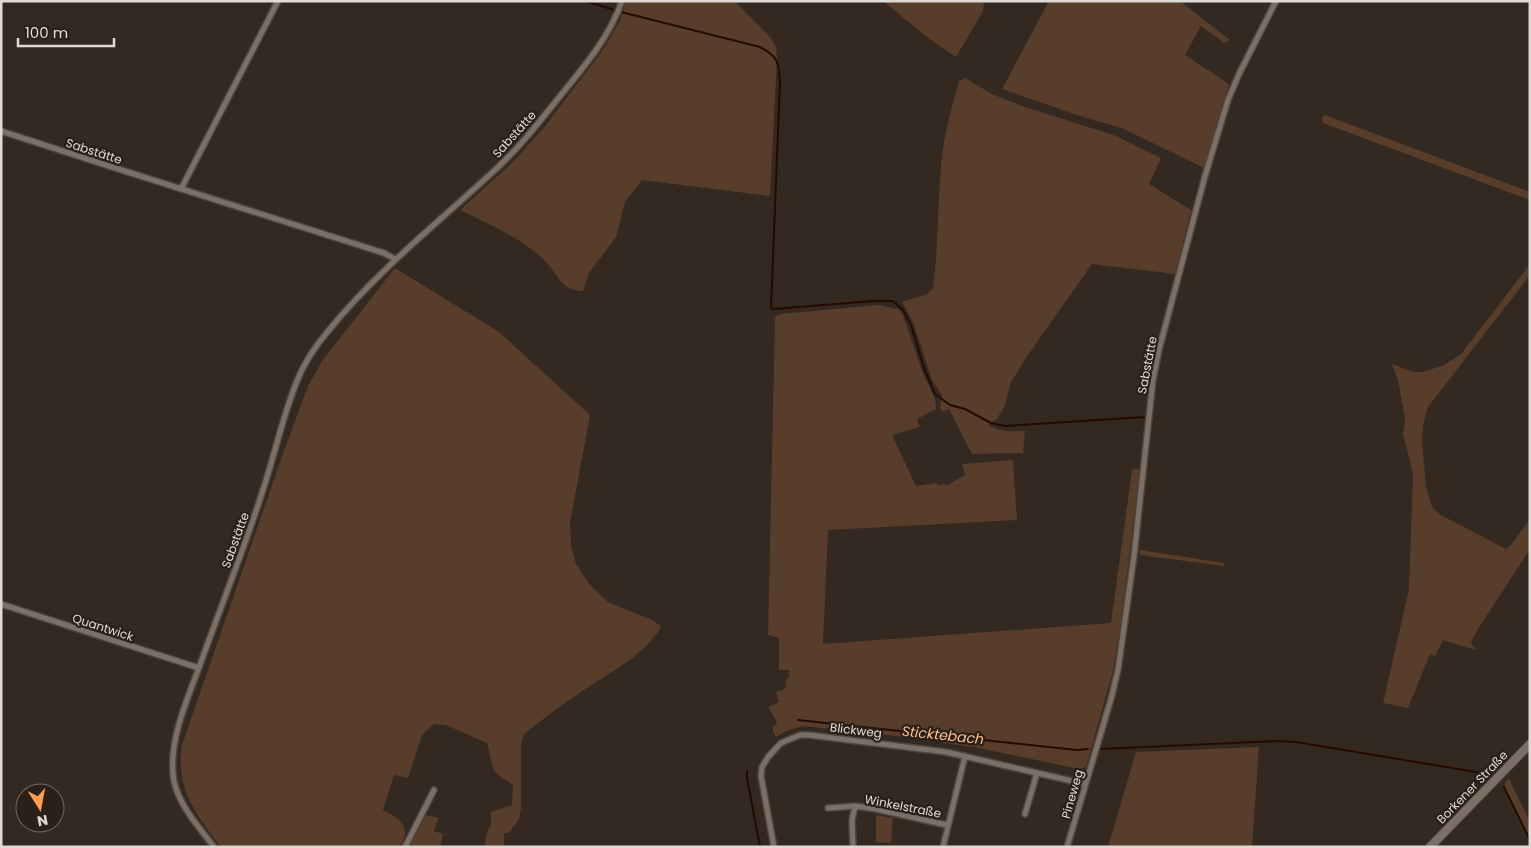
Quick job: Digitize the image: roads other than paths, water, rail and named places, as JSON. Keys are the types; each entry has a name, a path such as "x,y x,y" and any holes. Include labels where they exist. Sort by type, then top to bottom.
{"main road":[{"name":"Borkener Straße","path":"1430,847 1530,744"}],"street":[{"path":"181,189 278,1"},
{"name":"Sabstätte","path":"214,847 176,791 172,773 175,744 199,668 262,496 298,379 328,331 395,259 518,147 596,52 611,26 622,1"},
{"name":"Sabstätte","path":"1096,747 1111,699 1122,641 1142,488 1153,380 1159,350 1205,176 1228,100 1276,1"},
{"name":"Sabstätte","path":"1,131 384,253 395,259"},
{"name":"Quantwick","path":"1,604 199,668"},
{"name":"Blickweg","path":"774,847 761,776 762,767 768,757 781,743 800,735 933,750 1085,784"},
{"name":"Pineweg","path":"1067,847 1096,747"},
{"path":"943,847 947,825 966,756"},
{"path":"1025,814 1037,773"},
{"path":"405,847 434,790"},
{"name":"Winkelstraße","path":"828,808 855,806 876,809 947,825"},
{"name":"Winkelstraße","path":"853,847 852,820 855,806"}],"waterway":[{"path":"585,1 615,10"},
{"path":"621,12 760,47 774,57 779,70 780,82 771,307 773,309 893,301 903,310 911,325 924,368 935,394 950,405 965,409 991,423 1005,426 1144,417"},
{"name":"Sticktebach","path":"798,720 1077,750 1088,749"},
{"path":"1100,749 1277,741 1296,742 1482,773"},
{"name":"Sticktebach","path":"747,771 760,847"},
{"path":"1504,787 1530,840"}]}
